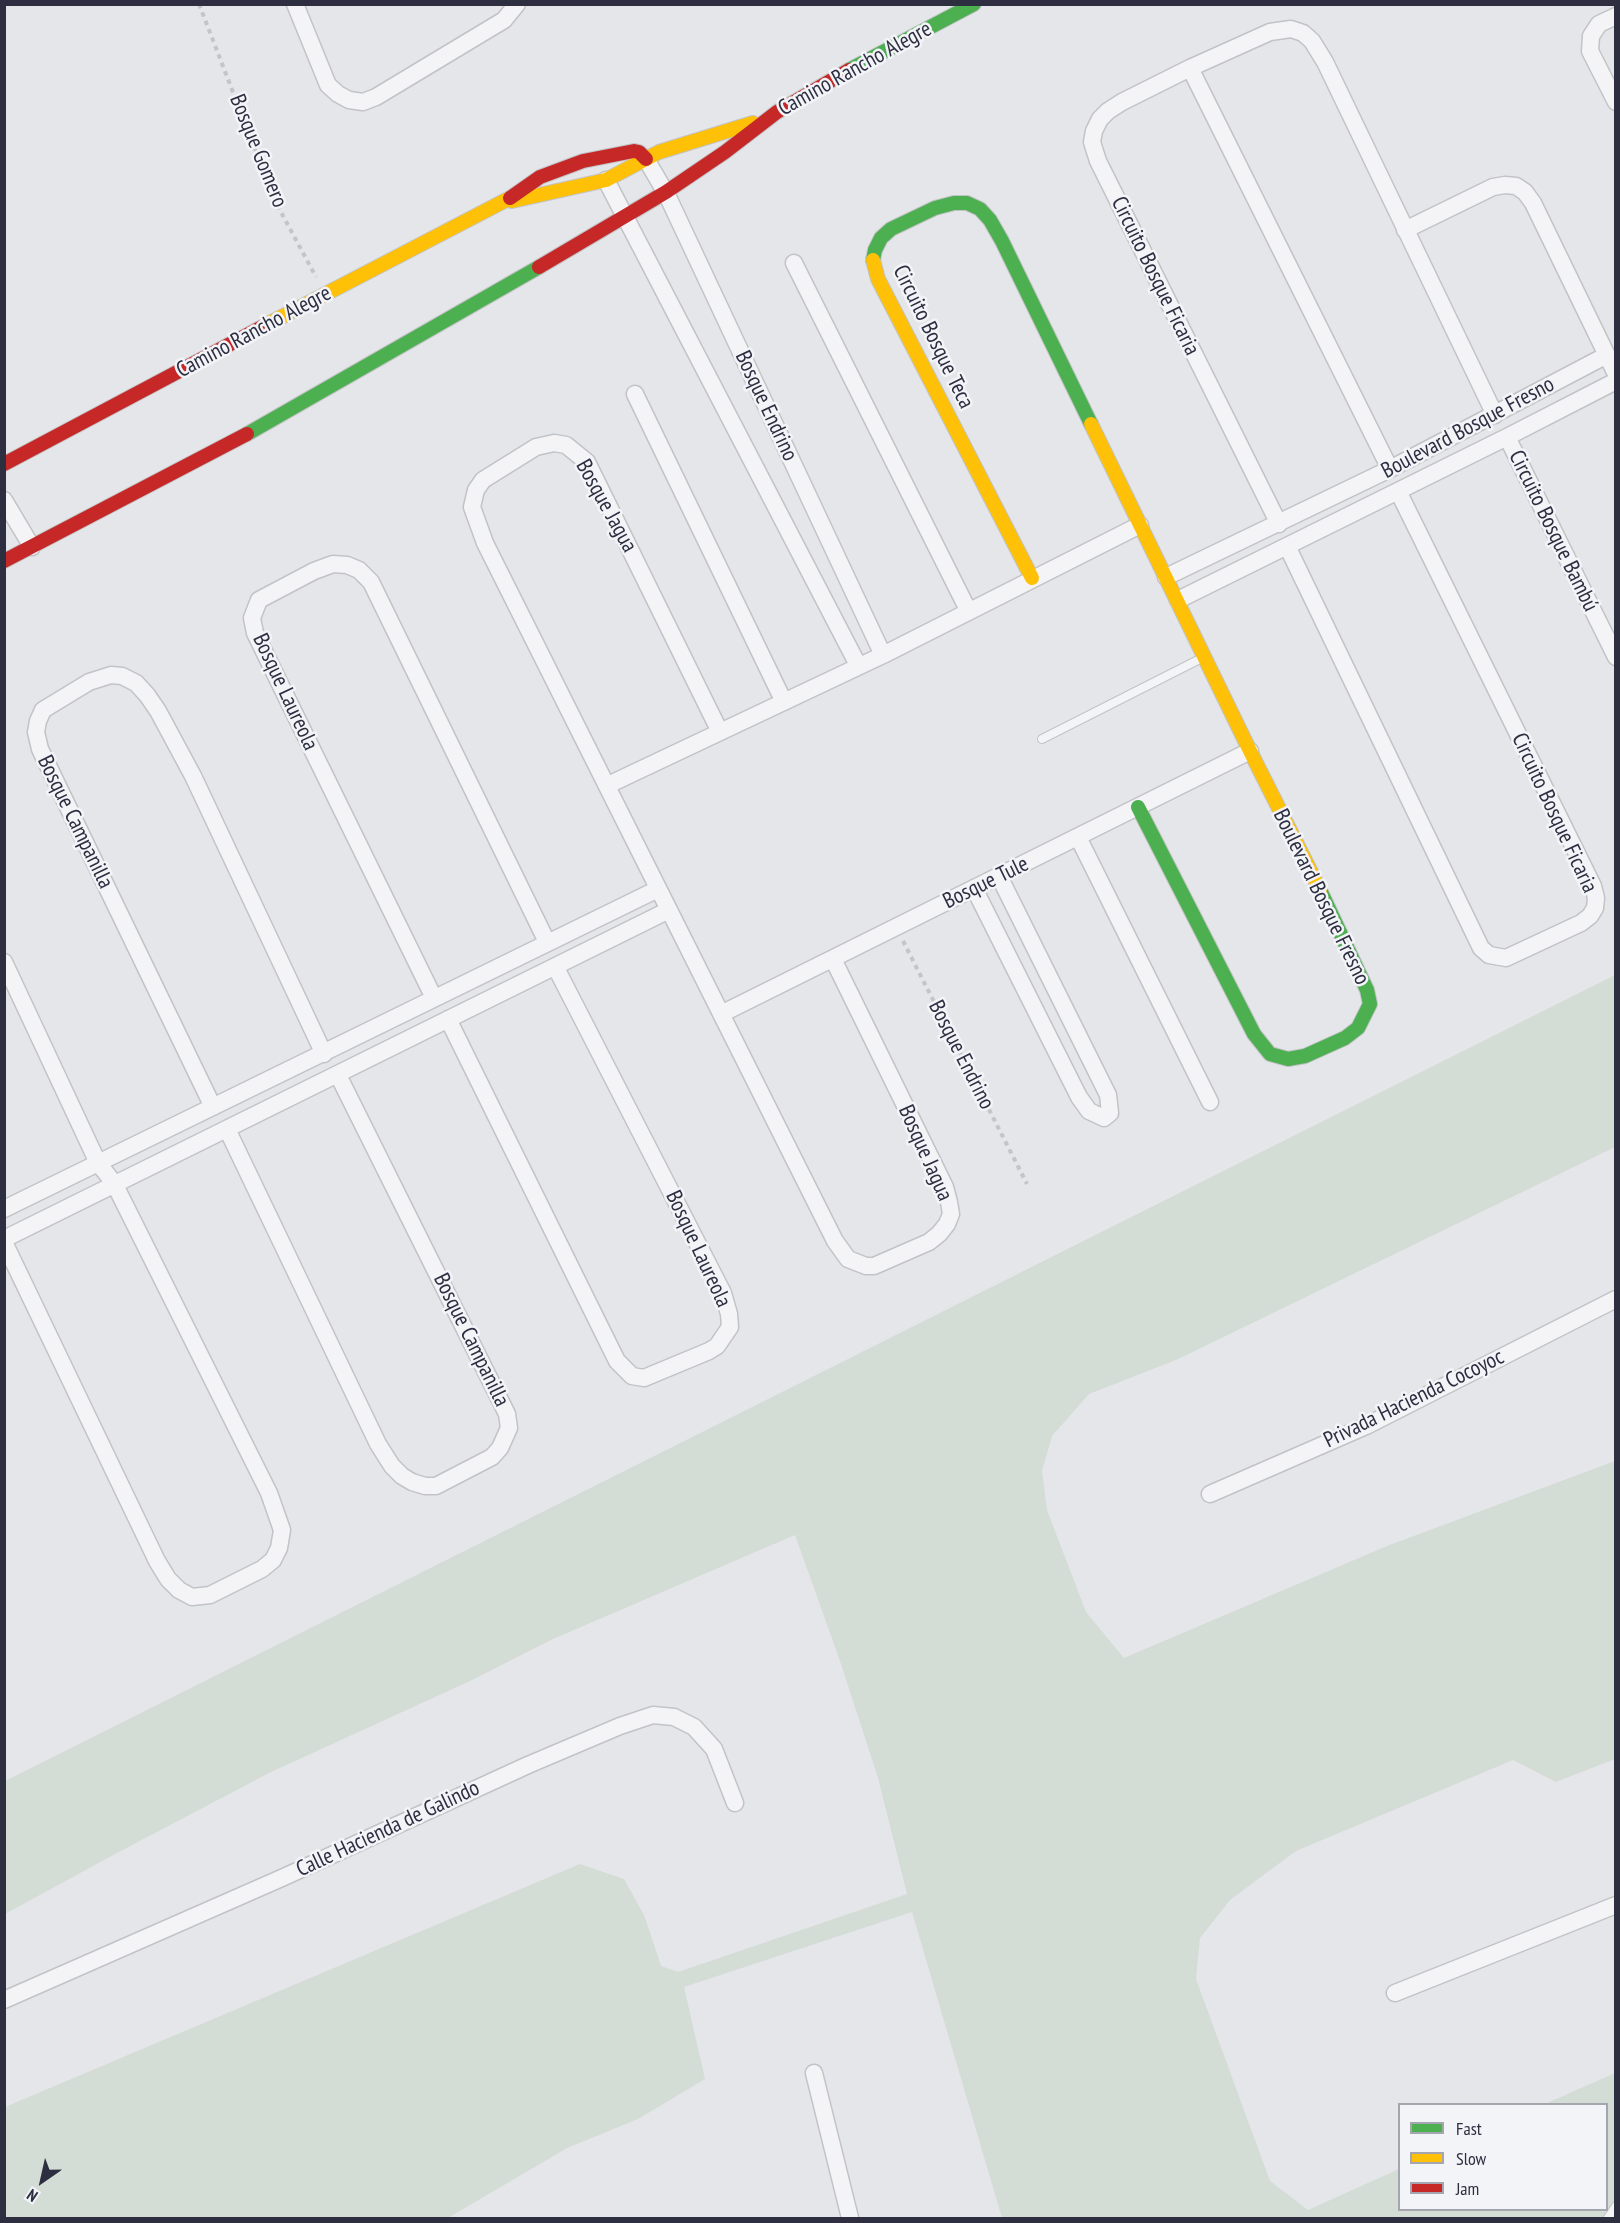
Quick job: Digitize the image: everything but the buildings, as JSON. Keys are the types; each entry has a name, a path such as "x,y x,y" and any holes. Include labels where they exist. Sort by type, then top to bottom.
{"street":[{"path":"295,4 328,85 344,97 363,102 376,97 504,21 517,4"},
{"name":"Camino Rancho Alegre","path":"504,202 606,180 659,152 767,118 864,62 974,4"},
{"path":"1616,15 1599,24 1591,36 1590,51 1616,102"},
{"name":"Circuito Bosque Ficaria","path":"1279,524 1098,161 1092,142 1094,131 1100,119 1122,102 1270,32 1291,29 1303,33 1312,41 1325,62 1405,230"},
{"path":"1190,68 1390,469"},
{"path":"4,561 219,450 625,217 725,152 767,118"},
{"name":"Camino Rancho Alegre","path":"4,464 504,202 540,177 584,161 634,151 639,152 646,159"},
{"name":"Bosque Endrino","path":"646,159 666,192 883,655"},
{"name":"Bosque Endrino","path":"606,180 858,665"},
{"path":"1495,416 1405,230 1493,187 1516,186 1525,192 1533,203 1616,374"},
{"name":"Circuito Bosque Teca","path":"1032,578 878,279 873,262 875,250 881,238 891,229 935,208 954,202 967,203 980,208 1002,241 1140,525"},
{"path":"794,263 968,610"},
{"name":"Boulevard Bosque Fresno","path":"1166,577 1390,469 1495,416 1607,355"},
{"name":"Boulevard Bosque Fresno","path":"1178,600 1616,381"},
{"path":"634,394 784,702"},
{"name":"Circuito Bosque Bambú","path":"1507,437 1616,657"},
{"name":"Bosque Jagua","path":"720,732 587,462 566,445 555,443 536,447 483,480 476,490 472,507 485,543 835,1241 848,1259 866,1266 874,1266 929,1242 947,1224 951,1214 945,1187 833,958"},
{"name":"Circuito Bosque Ficaria","path":"1287,546 1481,948 1489,955 1506,958 1581,923 1590,916 1595,908 1596,898 1593,886 1398,491"},
{"path":"4,500 32,547"},
{"path":"608,785 883,655 1140,525 1250,751"},
{"name":"Bosque Laureola","path":"434,998 255,633 252,618 260,600 314,571 333,564 347,565 359,570 371,582 547,942"},
{"name":"Bosque Campanilla","path":"213,1107 40,749 36,732 38,721 44,710 89,682 111,675 122,676 136,683 158,711 193,776 324,1054"},
{"name":"Boulevard Bosque Fresno","path":"1138,807 1254,1034 1270,1054 1288,1059 1305,1056 1345,1038 1358,1028 1366,1016 1370,1004 1367,990 1331,910 1250,751"},
{"name":"Bosque Tule","path":"721,1014 1250,751"},
{"path":"1078,837 1210,1102"},
{"path":"974,888 1079,1097 1089,1112 1099,1118 1104,1118 1110,1113 1108,1095 999,876"},
{"path":"4,1209 324,1054 658,888"},
{"path":"4,962 98,1163 114,1183 269,1493 282,1530 273,1560 262,1569 210,1595 192,1597 178,1590 157,1562 4,1240 114,1183 338,1076 669,910"},
{"name":"Bosque Laureola","path":"448,1019 620,1365 632,1376 644,1378 709,1351 717,1346 730,1327 723,1293 556,968"},
{"name":"Bosque Campanilla","path":"227,1129 378,1444 392,1466 402,1476 425,1486 436,1486 492,1458 500,1448 509,1428 507,1414 338,1076"},
{"name":"Privada Hacienda Cocoyoc","path":"1210,1494 1366,1426 1616,1299"},
{"name":"Calle Hacienda de Galindo","path":"4,2000 284,1877 528,1765 620,1726 653,1715 674,1717 694,1727 714,1749 735,1803"},
{"path":"1395,1993 1616,1905"},
{"path":"814,2073 850,2218"}],"lane":[{"path":"1042,739 1205,656"},
{"path":"1608,2218 1616,2206"}],"path":[{"name":"Bosque Gomero","path":"199,4 276,201 325,294"},
{"name":"Bosque Endrino","path":"896,927 1027,1184"}],"shaded area":[{"path":"1615,975 1615,1147 1176,1360 1089,1394 1052,1436 1042,1471 1047,1510 1086,1612 1124,1658 1387,1546 1615,1461 1615,1759 1556,1782 1513,1760 1296,1851 1230,1900 1200,1938 1196,1979 1270,2181 1308,2210 1398,2169 1398,2211 1608,2211 1608,2103 1547,2103 1615,2073 1615,2218 1002,2218 912,1912 684,1987 705,2079 638,2119 567,2148 448,2218 5,2218 5,2107 580,1864 624,1879 644,1915 661,1966 678,1972 907,1894 878,1778 841,1664 795,1535 553,1639 470,1681 271,1772 5,1914 5,1781"}],"traffic: fast":[{"path":"849,70 974,4"},
{"path":"873,260 881,238 891,229 935,208 954,203 967,203 980,209 990,220 1002,241 1091,424"},
{"path":"247,434 539,267"},
{"path":"1138,807 1254,1034 1270,1054 1288,1059 1305,1056 1345,1038 1358,1028 1370,1004 1367,990 1320,890"}],"traffic: slow":[{"path":"512,201 606,180 659,152 753,123"},
{"path":"266,325 510,198"},
{"path":"873,260 878,279 1032,578"},
{"path":"1091,424 1320,890"}],"traffic: jam":[{"path":"539,267 666,192 725,152 777,112 849,70"},
{"path":"510,198 540,177 583,161 634,151 639,152 646,159"},
{"path":"4,464 266,325"},
{"path":"4,561 247,434"}]}
